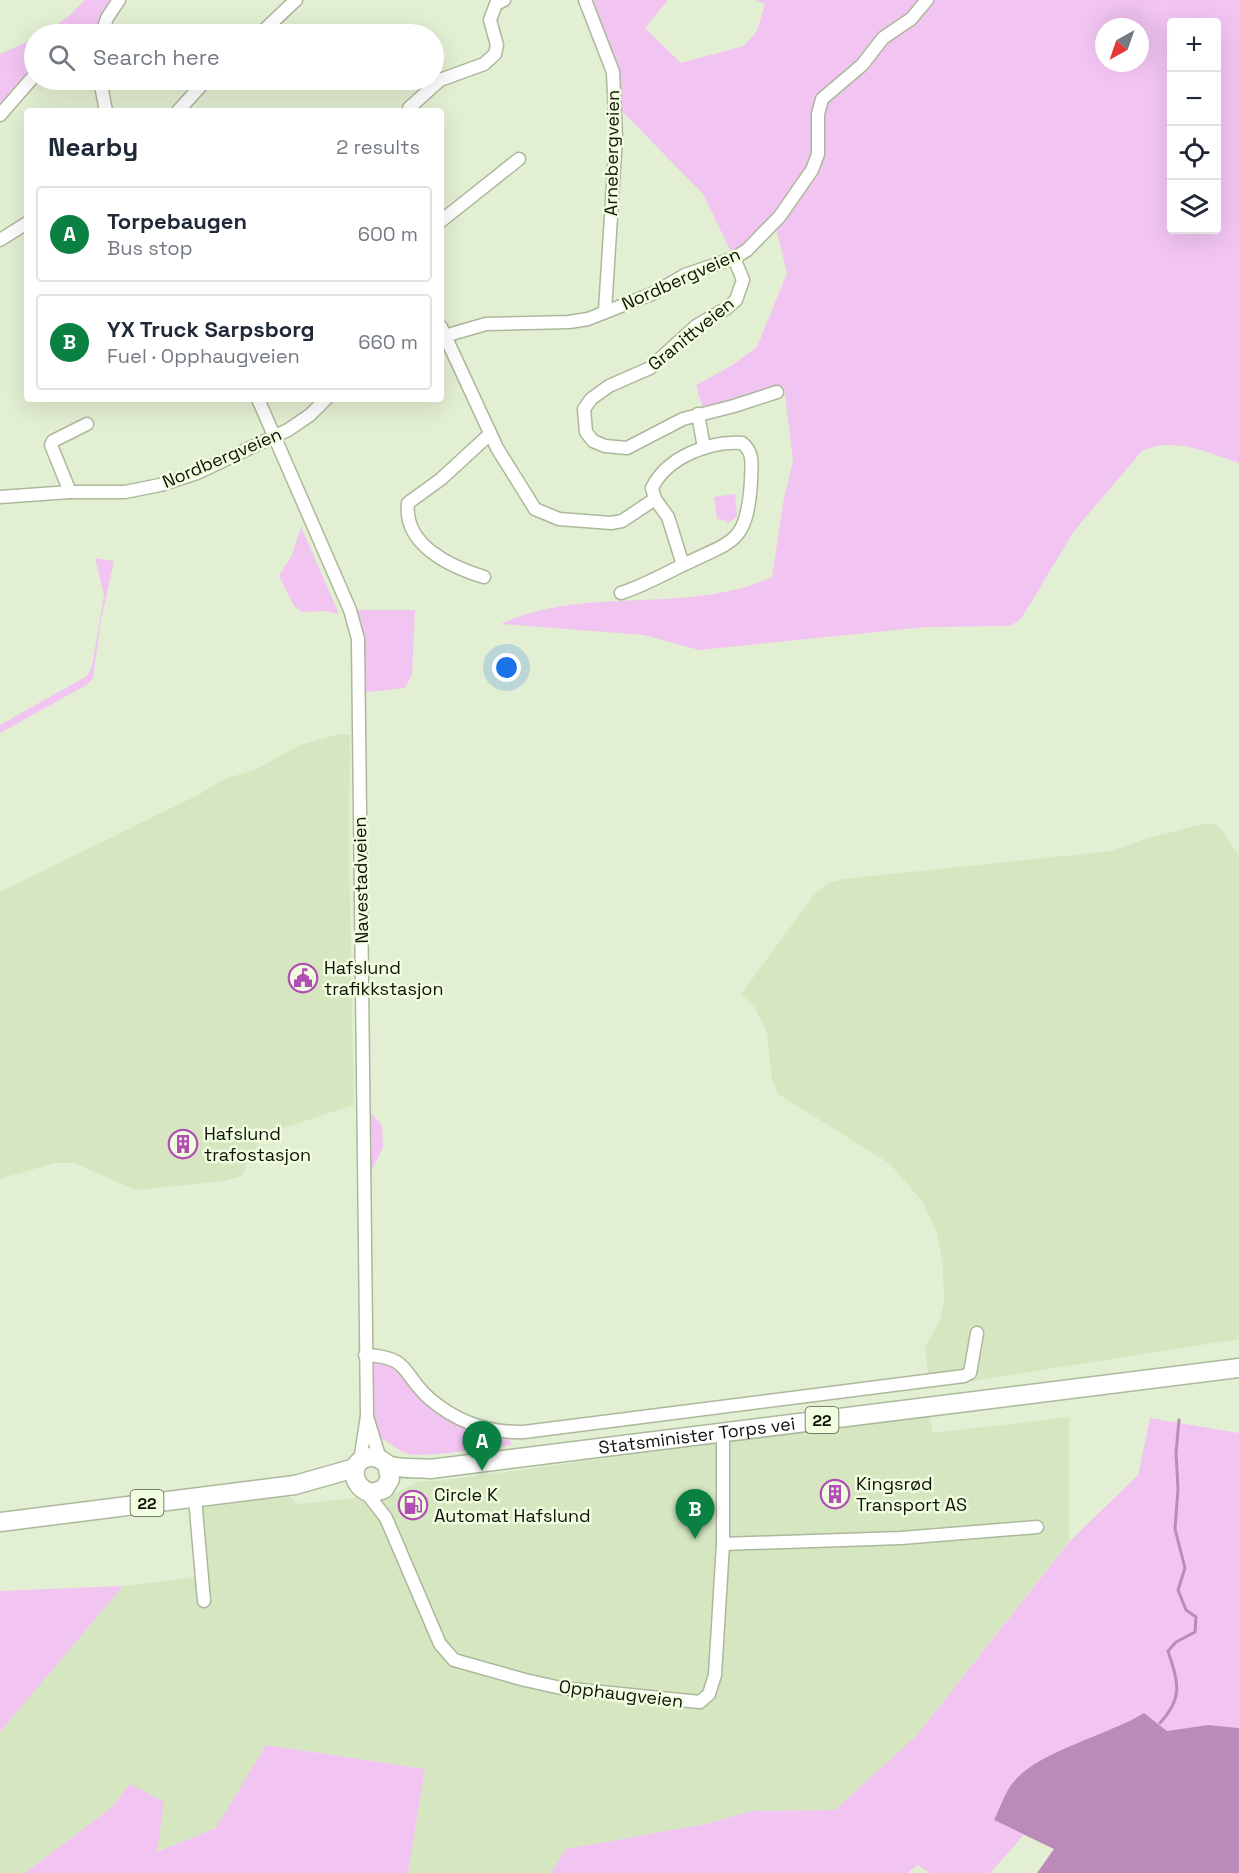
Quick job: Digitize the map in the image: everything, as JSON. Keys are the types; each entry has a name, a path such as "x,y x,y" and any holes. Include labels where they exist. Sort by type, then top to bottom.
{"highway":[{"name":"Statsminister Torps vei","path":"0,1522 295,1485 374,1488 430,1469 1239,1368"},
{"name":"22","path":"358,1465 370,1457 383,1462"},
{"name":"Statsminister Torps vei","path":"383,1462 430,1469"},
{"path":"358,1465 354,1478 374,1488 390,1474 383,1462"},
{"name":"Statsminister Torps vei","path":"295,1485 358,1465"}],"street":[{"path":"104,24 106,18 119,0"},
{"path":"271,24 297,0"},
{"path":"444,79 484,64 495,54 497,45 490,20 496,4 504,0"},
{"name":"Arnebergveien","path":"585,0 613,72 616,137 605,311"},
{"name":"Nordbergveien","path":"444,333 486,324 569,322 588,319 654,293 685,274 734,258 747,250 780,216 812,170 818,154 818,114 822,99 862,65 883,38 911,19 927,0"},
{"path":"0,115 24,87"},
{"path":"102,90 105,108"},
{"path":"181,108 197,90"},
{"path":"409,108 429,90"},
{"path":"444,219 519,159"},
{"path":"0,240 24,225"},
{"name":"Granittveien","path":"734,258 743,280 736,300 696,326 650,368 599,392 584,409 586,432 593,441 616,449 636,445 683,419 777,392"},
{"path":"444,335 490,434 527,498 544,514 559,519 611,523 622,521 655,499"},
{"name":"Navestadveien","path":"259,402 350,610 358,639 367,1416 358,1465"},
{"name":"Nordbergveien","path":"0,497 70,492 125,492 160,485 197,472 300,423 323,402"},
{"path":"698,414 704,448"},
{"path":"70,492 51,446 53,441 87,424"},
{"path":"484,577 464,571 433,553 410,528 407,511 408,503 441,479 490,434"},
{"path":"621,593 652,583 683,565 733,542 746,518 749,502 752,456 749,449 742,443 693,451 657,478 652,488 655,499 668,517 683,565"},
{"path":"365,1355 394,1359 403,1365 429,1398 468,1424 499,1431 524,1432 964,1376 970,1373 977,1333"},
{"name":"Navestadveien","path":"367,1416 383,1462"},
{"name":"Opphaugveien","path":"386,1518 440,1644 454,1660 561,1688 700,1702 709,1694 715,1675 723,1544 723,1432"},
{"path":"374,1488 386,1518"},
{"path":"374,1488 386,1518"},
{"path":"195,1498 204,1601"},
{"path":"723,1544 901,1538 1036,1527"}],"shaded area":[{"path":"85,0 119,0 107,24 58,24"},
{"path":"585,0 668,0 645,28 681,63 744,46 757,31 765,4 756,0 1239,0 1239,463 1179,446 1167,445 1142,451 1074,531 1021,619 1010,626 926,627 699,650 644,635 501,624 534,612 567,605 705,595 739,589 772,577 784,498 793,461 784,386 703,410 696,385 731,366 757,347 787,273 776,228 734,258 703,194 614,103 613,72"},
{"path":"24,43 24,87 0,115 0,54"},
{"path":"735,494 737,516 727,524 726,521 717,519 714,497"},
{"path":"301,527 339,614 326,611 302,612 294,606 279,576 292,555"},
{"path":"95,558 114,561 101,620 93,678 88,684 0,733 0,725 87,676 92,666 104,595"},
{"path":"350,610 415,610 412,674 405,688 359,693"},
{"path":"338,734 350,735 349,854 354,1105 265,1134 249,1158 242,1176 223,1181 136,1190 74,1163 54,1163 0,1179 0,892 200,794 222,780 257,769 298,746"},
{"path":"1207,823 1219,826 1239,856 1239,1339 934,1387 929,1380 925,1347 939,1322 944,1302 943,1267 937,1232 922,1201 890,1164 778,1094 772,1080 767,1032 755,1008 741,994 814,895 828,883 843,879 1112,851 1144,839"},
{"path":"364,1105 382,1125 383,1147 372,1169 364,1177"},
{"path":"365,1355 382,1356 450,1414 507,1433 512,1445 417,1455 404,1453 379,1438 365,1384"},
{"path":"929,1415 933,1433 1069,1417 1069,1541 916,1736 835,1810 752,1811 706,1824 566,1849 551,1873 408,1873 425,1769 267,1745 216,1828 156,1852 130,1785 112,1807 25,1873 0,1873 0,1732 123,1586 197,1577 189,1504 285,1493 298,1504 356,1498 400,1491 420,1481 438,1481"},
{"path":"1150,1418 1239,1433 1239,1728 1208,1725 1167,1731 1144,1713 1015,1779 994,1820 1024,1835 990,1873 930,1873 918,1865 907,1873 551,1873 566,1849 706,1824 752,1811 835,1810 916,1736 1069,1542 1138,1475"},
{"path":"123,1586 0,1732 0,1591"},
{"path":"1144,1713 1167,1731 1208,1725 1239,1728 1239,1873 1037,1873 1054,1849 994,1820 1009,1788 1016,1779 1042,1760"},
{"path":"266,1745 425,1769 408,1873 25,1873 112,1807 130,1784 164,1802 157,1852 216,1828"}],"waterway":[{"path":"1160,1723 1173,1705 1177,1689 1168,1651 1176,1642 1195,1632 1196,1617 1186,1610 1178,1590 1185,1568 1175,1529 1179,1420"}],"place":[{"name":"Hafslund trafikkstasjon","path":"303,978"},
{"name":"Hafslund trafostasjon","path":"183,1144"},
{"name":"Torpebaugen","path":"482,1471"},
{"name":"Kingsrød Transport AS","path":"835,1494"},
{"name":"Circle K Automat Hafslund","path":"413,1505"},
{"name":"YX Truck Sarpsborg","path":"695,1539"}]}
